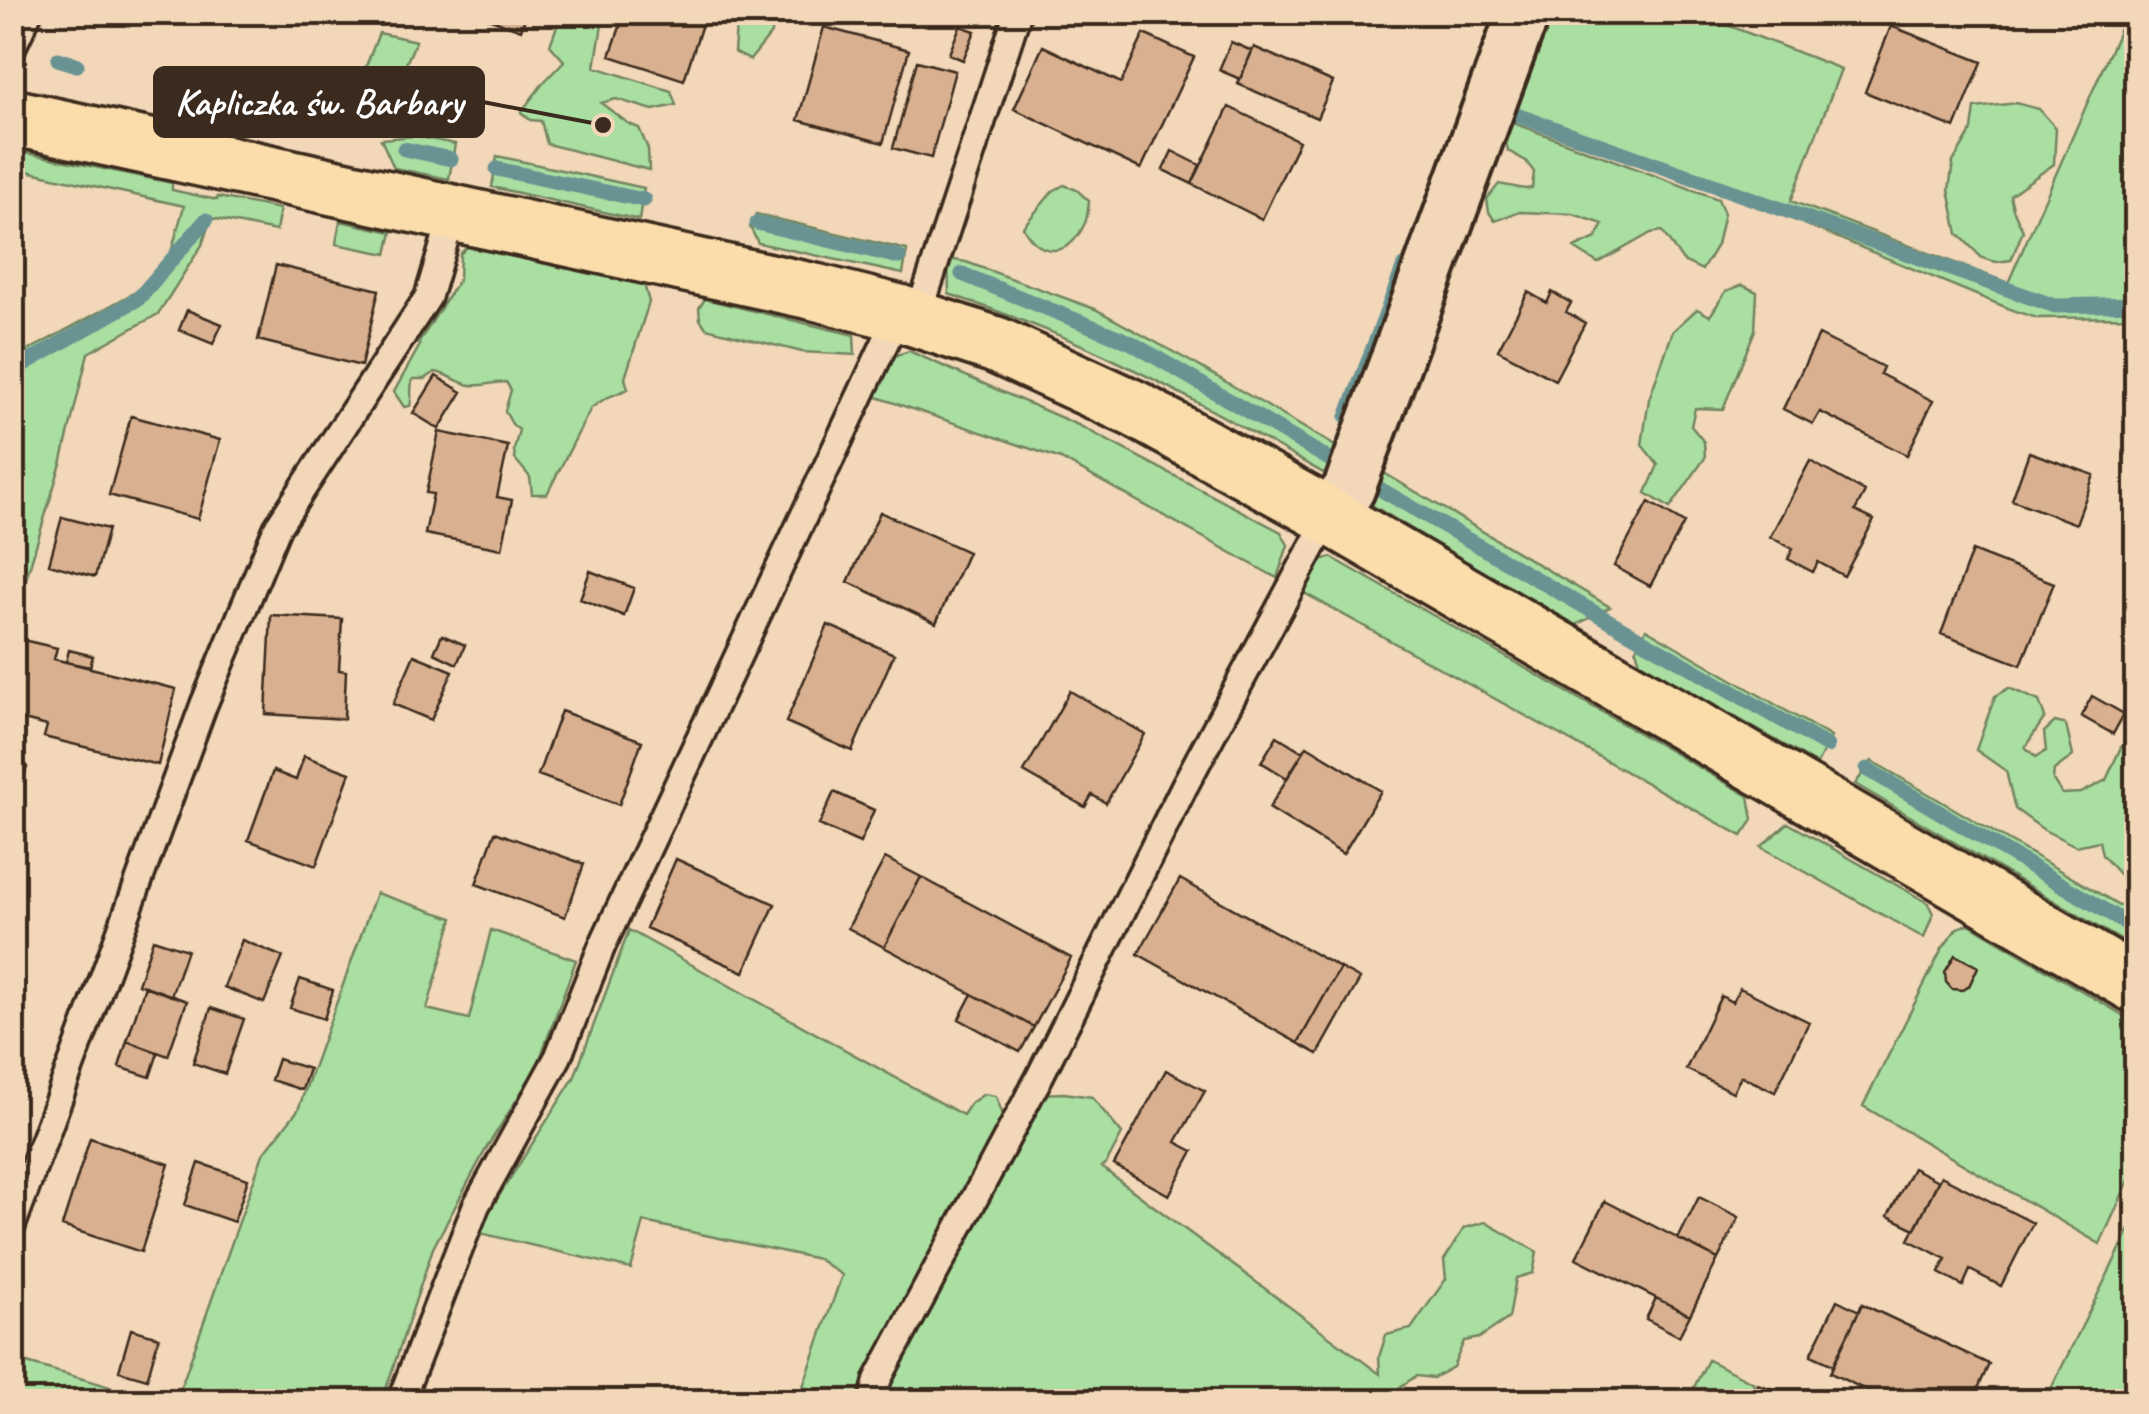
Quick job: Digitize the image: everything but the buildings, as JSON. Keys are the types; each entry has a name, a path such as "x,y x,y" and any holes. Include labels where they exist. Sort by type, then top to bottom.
{"main road":[{"path":"12,116 815,292 908,316 996,345 1134,409 1346,488 2136,985"}],"street":[{"path":"1346,488 1525,12"}],"lane":[{"path":"12,48 29,12"},
{"path":"400,1402 476,1206 558,1057 610,929 908,316 1018,12"},
{"path":"12,1226 204,704 277,528 428,297 453,213"},
{"path":"872,1402 878,1379 1040,1076 1184,785 1346,488"}],"green space":[{"path":"562,12 604,13 595,67 671,91 676,105 653,110 616,99 601,103 639,128 648,149 649,170 547,144 541,121 530,120 521,112 564,61 550,45"},
{"path":"737,13 782,13 750,60 734,52"},
{"path":"1546,13 1696,13 1841,69 1791,201 2008,283 2127,13 2136,13 2136,317 2037,318 2015,311 1763,207 1498,112"},
{"path":"379,33 416,41 388,105 480,127 477,137 412,125 382,127 377,97 363,74"},
{"path":"2016,103 2039,109 2056,128 2054,164 2010,195 2023,231 2011,260 1996,262 1982,258 1958,234 1949,190 1953,162 1972,130 1975,108"},
{"path":"1513,123 1718,199 1724,213 1717,245 1702,270 1683,261 1662,231 1651,233 1598,263 1574,248 1596,238 1603,224 1573,214 1520,212 1495,221 1487,199 1499,184 1532,188 1534,172 1526,161 1508,151 1504,132"},
{"path":"415,136 455,144 449,179 394,168 381,139"},
{"path":"13,150 172,183 172,190 217,200 218,197 280,209 276,231 211,218 202,245 158,314 88,353 62,460 13,622 13,359 139,290 170,256 184,206 13,168"},
{"path":"497,156 644,188 639,220 492,187"},
{"path":"1064,185 1089,201 1086,219 1070,244 1046,249 1023,227 1053,191"},
{"path":"756,214 907,250 903,274 758,243 750,227"},
{"path":"340,221 392,232 387,254 336,244"},
{"path":"467,247 644,284 649,302 625,378 628,389 591,408 547,494 532,494 530,477 515,459 519,430 505,411 511,390 506,382 470,385 435,372 425,379 413,379 410,406 404,407 394,392 418,344 459,279 460,254"},
{"path":"948,259 1095,309 1342,450 1327,475 1112,359 949,294"},
{"path":"1742,285 1757,292 1755,330 1723,409 1695,408 1691,426 1704,442 1705,458 1670,508 1646,493 1658,465 1642,445 1649,399 1673,331 1697,309 1710,316 1726,291"},
{"path":"705,299 854,335 855,355 802,352 706,328 699,308"},
{"path":"909,351 1078,425 1281,532 1288,545 1277,578 1061,459 871,395 888,358"},
{"path":"1379,470 1610,607 1574,626 1370,504"},
{"path":"1331,557 1749,796 1753,820 1742,836 1299,590 1322,560"},
{"path":"1646,629 1831,737 1817,764 1640,662 1636,649"},
{"path":"2009,688 2039,701 2045,717 2025,747 2036,757 2046,751 2044,732 2055,722 2066,725 2073,756 2054,770 2053,780 2062,794 2081,793 2106,780 2121,747 2136,740 2136,870 2121,876 2102,855 2099,841 2076,846 2015,809 2006,771 1976,750 1995,696"},
{"path":"1872,761 2136,915 2136,949 1855,784"},
{"path":"1788,823 1928,903 1933,914 1924,938 1761,847"},
{"path":"376,893 453,918 427,1009 469,1019 491,930 576,960 537,1067 486,1149 433,1248 382,1401 176,1401 263,1154 298,1110"},
{"path":"1969,924 2136,1023 2136,1165 2100,1244 1863,1106 1942,949 1957,928"},
{"path":"629,930 963,1115 984,1094 996,1096 1005,1121 982,1171 966,1188 862,1401 798,1401 842,1275 818,1259 644,1222 631,1269 476,1232 574,1078"},
{"path":"1042,1094 1092,1097 1122,1134 1101,1167 1380,1374 1379,1357 1386,1335 1411,1329 1446,1279 1444,1260 1464,1228 1485,1222 1537,1252 1533,1273 1516,1278 1509,1318 1479,1338 1464,1341 1453,1367 1433,1378 1416,1376 1400,1387 1407,1394 1405,1398 1412,1401 881,1402 932,1288"},
{"path":"2136,1217 2136,1401 2045,1401"},
{"path":"13,1359 160,1401 13,1401"},
{"path":"1708,1360 1754,1383 1749,1401 1687,1401"}],"waterway":[{"path":"58,59 77,65"},
{"path":"1508,112 2055,306 2136,304"},
{"path":"404,149 451,159"},
{"path":"497,169 644,200"},
{"path":"12,371 138,299 206,220"},
{"path":"757,223 899,257"},
{"path":"1347,417 1404,266"},
{"path":"962,274 1130,342 1827,746"},
{"path":"1867,769 2136,929"}],"place":[{"name":"Kapliczka św. Barbary","path":"603,125"}]}
